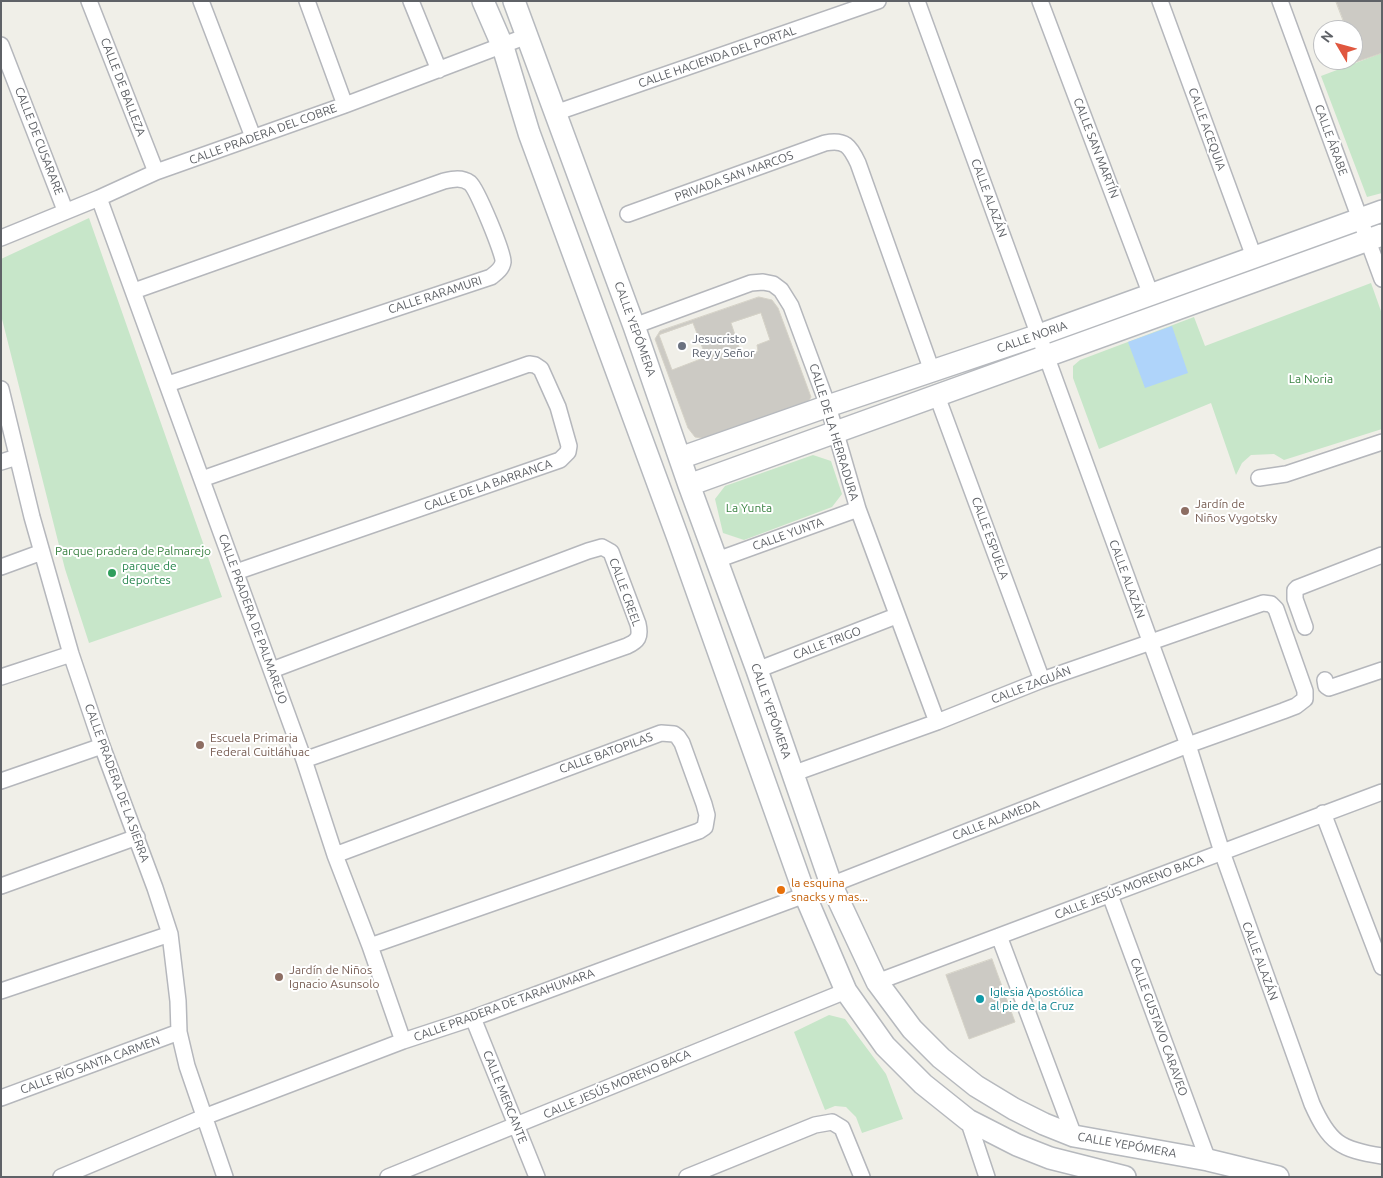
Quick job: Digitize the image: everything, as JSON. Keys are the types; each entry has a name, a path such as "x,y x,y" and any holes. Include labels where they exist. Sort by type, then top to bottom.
{"main road":[{"path":"483,1 502,47 529,133 688,566 805,895 846,991 885,1046 923,1084 968,1120 1016,1145 1050,1158 1125,1177"},
{"name":"CALLE YEPÓMERA","path":"520,3 527,36 634,326 831,884 876,982 912,1030 941,1058 976,1086 1014,1109 1044,1124 1074,1136 1208,1160 1278,1177"},
{"name":"CALLE NORIA","path":"680,458 1039,335 1382,210"},
{"name":"CALLE NORIA","path":"689,485 1375,237"}],"street":[{"name":"CALLE DE BALLEZA","path":"90,1 156,172"},
{"path":"201,1 253,137"},
{"path":"307,1 345,105"},
{"path":"411,1 439,70"},
{"name":"CALLE HACIENDA DEL PORTAL","path":"555,113 878,1"},
{"name":"CALLE ALAZÁN","path":"917,1 1188,745 1222,852 1312,1104 1323,1128 1333,1140 1347,1148 1382,1156"},
{"name":"CALLE SAN MARTÍN","path":"1040,1 1151,295"},
{"name":"CALLE ACEQUIA","path":"1160,1 1254,257"},
{"name":"CALLE ÁRABE","path":"1280,1 1360,219 1375,237 1382,279"},
{"name":"CALLE PRADERA DEL COBRE","path":"1,238 66,210 100,198 156,172 345,105 527,36"},
{"name":"CALLE DE CUSARARE","path":"1,44 66,210"},
{"name":"PRIVADA SAN MARCOS","path":"628,214 825,143 833,141 842,142 852,150 858,163 932,371"},
{"name":"CALLE RARAMURI","path":"134,291 453,179 464,180 472,184 502,254 504,261 502,267 491,277 168,384"},
{"name":"CALLE PRADERA DE PALMAREJO","path":"100,198 272,670 335,855 370,946 403,1041"},
{"name":"CALLE DE LA HERRADURA","path":"634,326 751,283 763,282 773,284 781,290 791,306 828,406 834,432 858,509 896,616 937,722"},
{"name":"CALLE DE LA BARRANCA","path":"202,479 529,364 541,369 558,407 569,446 568,452 560,460 236,572"},
{"name":"CALLE PRADERA DE LA SIERRA","path":"1,389 42,552 71,654 170,934 178,1001 179,1032 187,1066 225,1177"},
{"name":"CALLE ESPUELA","path":"937,396 1042,680"},
{"path":"1258,478 1286,474 1382,442"},
{"path":"1,462 17,457"},
{"name":"CALLE YUNTA","path":"717,560 858,509"},
{"name":"CALLE CREEL","path":"272,670 602,547 610,552 632,608 640,632 637,640 633,643 304,760"},
{"path":"1,567 42,552"},
{"path":"1305,627 1295,599 1295,590 1297,588 1382,555"},
{"name":"CALLE ZAGUÁN","path":"792,774 937,722 1042,680 1258,604 1268,602 1271,604"},
{"name":"CALLE ALAMEDA","path":"805,895 1188,745 1296,706 1305,699 1305,692 1276,610 1271,604"},
{"name":"CALLE TRIGO","path":"757,670 896,616"},
{"path":"1,678 71,654"},
{"path":"1326,683 1329,688 1382,670"},
{"name":"CALLE BATOPILAS","path":"335,855 661,733 674,734 678,737 693,772 707,815 705,827 699,831 370,946"},
{"path":"1,781 102,746"},
{"name":"CALLE JESÚS MORENO BACA","path":"876,982 1382,792"},
{"path":"1323,813 1382,967"},
{"path":"1,886 137,837"},
{"name":"CALLE PRADERA DE TARAHUMARA","path":"61,1177 204,1117 403,1041 473,1018 805,895"},
{"name":"CALLE GUSTAVO CARAVEO","path":"1110,895 1208,1160"},
{"path":"1,991 170,934"},
{"path":"999,936 1074,1136"},
{"name":"CALLE JESÚS MORENO BACA","path":"388,1177 846,991"},
{"name":"CALLE MERCANTE","path":"473,1018 537,1177"},
{"name":"CALLE RÍO SANTA CARMEN","path":"1,1098 179,1032"},
{"path":"968,1120 987,1177"},
{"path":"687,1177 815,1125 832,1122 842,1128 846,1134 862,1177"}],"green space":[{"path":"1382,53 1382,193 1367,197 1321,76 1337,70 1363,70 1363,60"},
{"name":"Parque pradera de Palmarejo","path":"89,218 222,597 89,643 65,569 1,315 1,259"},
{"name":"La Noria","path":"1371,283 1382,314 1382,429 1284,460 1274,454 1251,455 1242,463 1236,475 1211,403 1099,449 1073,378 1073,366 1080,360 1194,317 1205,346"},
{"name":"La Yunta","path":"813,455 831,461 842,494 832,507 744,540 723,533 715,499 725,486"},
{"path":"829,1015 845,1019 886,1074 903,1119 862,1133 856,1117 846,1107 835,1106 825,1110 794,1032"}],"water":[{"path":"1172,326 1188,373 1145,388 1128,342"}],"building":[{"path":"1336,1 1382,1 1382,53 1363,60 1363,20 1343,20"},
{"path":"759,297 772,300 778,308 811,397 807,404 708,439 695,437 688,428 655,339 660,331"},
{"path":"761,313 770,340 757,345 758,351 742,356 731,323"},
{"name":"Jesucristo Rey y Señor","path":"693,323 706,357 672,370 659,335"},
{"name":"Iglesia Apostólica al pie de la Cruz","path":"992,959 1015,1022 969,1039 946,975"}],"place":[{"name":"Jesucristo Rey y Señor","path":"682,346"},
{"name":"Jardín de Niños Vygotsky","path":"1185,511"},
{"name":"parque de deportes","path":"112,573"},
{"name":"Escuela Primaria Federal Cuitláhuac","path":"200,745"},
{"name":"la esquina snacks y mas...","path":"781,890"},
{"name":"Jardín de Niños Ignacio Asunsolo","path":"279,977"},
{"name":"Iglesia Apostólica al pie de la Cruz","path":"980,999"}]}
